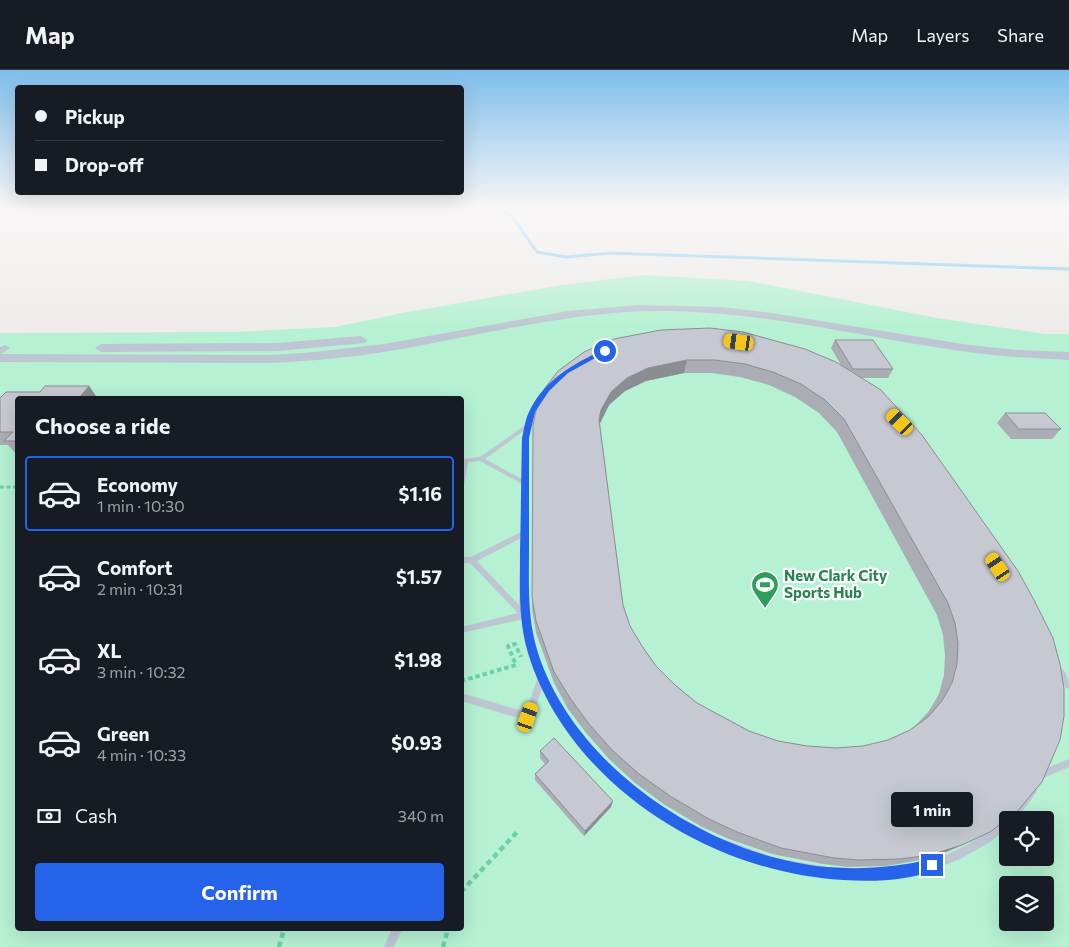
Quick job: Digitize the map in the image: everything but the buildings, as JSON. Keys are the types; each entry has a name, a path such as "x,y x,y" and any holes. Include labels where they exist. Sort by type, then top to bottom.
{"street":[{"path":"1,351 316,345 395,335 565,303 637,298 746,303 944,336 991,342 1069,346"},
{"path":"1,351 271,360 315,357 399,346 541,317 576,312 656,308 748,312 953,348 1004,354 1069,356"}],"lane":[{"path":"546,390 532,412 528,425 523,534 524,615 532,652 542,678 556,703 573,729 594,755 619,780 647,802 679,823 713,841 750,856 788,867 826,873 860,875 899,872 932,865 962,853 989,838 999,830"},
{"path":"481,459 528,425"},
{"path":"464,466 465,460 481,459 525,482"},
{"path":"464,560 472,560 523,534"},
{"path":"472,560 524,615"},
{"path":"464,629 524,615"},
{"path":"1053,663 1069,685"},
{"path":"464,698 528,717 542,678"},
{"path":"1017,811 1028,798 1042,771 1069,763"},
{"path":"389,947 396,931"}],"path":[{"path":"0,487 15,488"},
{"path":"464,680 516,665 508,646 515,644 524,662"},
{"path":"464,889 518,831"},
{"path":"279,947 283,931"},
{"path":"443,947 447,931"}],"green space":[{"name":"New Clark City Sports Hub","path":"644,275 749,281 937,318 1045,334 1069,334 1069,947 0,947 0,333 236,332 335,327 402,313 562,285"}],"waterway":[{"path":"534,248 537,252 566,257 610,253 1069,269"}],"place":[{"name":"New Clark City Sports Hub","path":"765,609"}],"route":[{"path":"605,351 578,363 566,371 546,390 532,412 526,438 523,534 524,615 532,652 542,678 556,703 573,729 594,755 619,780 647,802 679,823 713,841 750,856 788,867 826,873 860,875 899,872 932,865"}]}
